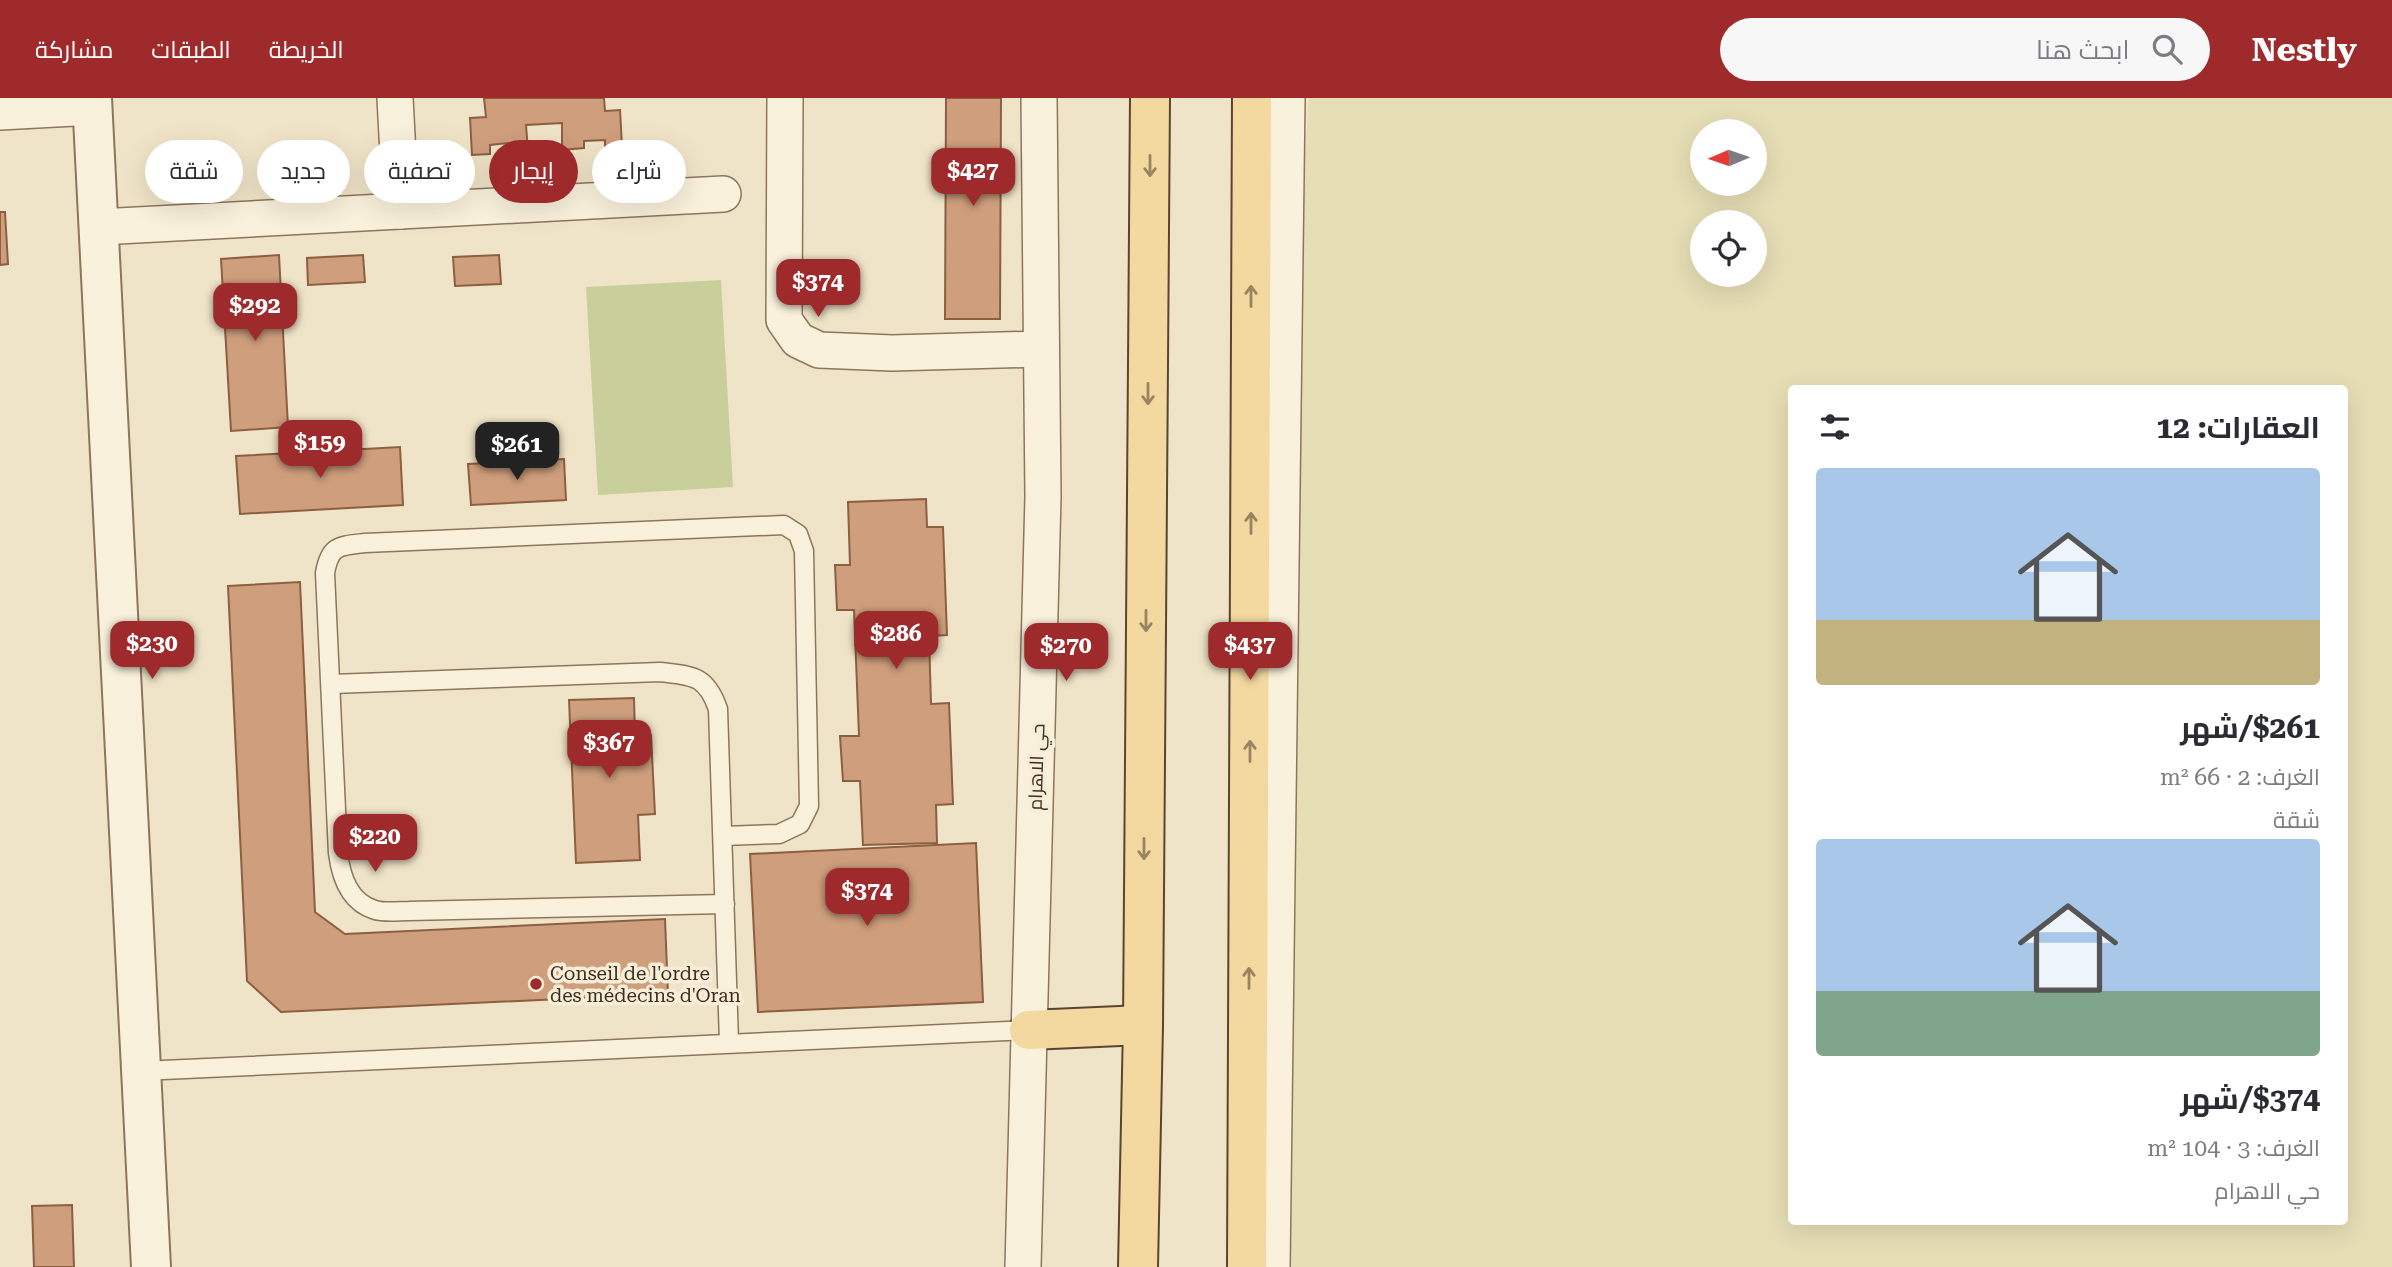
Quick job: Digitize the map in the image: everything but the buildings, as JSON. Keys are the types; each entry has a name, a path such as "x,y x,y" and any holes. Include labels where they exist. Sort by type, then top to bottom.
{"main road":[{"path":"1138,1267 1143,1025 1150,98"},
{"path":"1247,1267 1252,98"},
{"path":"1028,1030 1143,1025"}],"street":[{"path":"396,98 401,211"},
{"path":"785,98 784,320 798,340 819,350 892,354 1041,349"},
{"name":"حي الاهرام","path":"1023,1267 1043,496 1039,98"},
{"path":"1272,1267 1287,98"},
{"path":"0,112 92,103 151,1267"},
{"path":"99,227 723,194"}],"lane":[{"path":"723,836 779,834 800,824 809,806 804,551 799,534 784,525 365,542 338,546 328,557 325,573 341,876 351,893 374,910 725,904"},
{"path":"332,684 660,672 693,676 711,688 718,709 729,1041"},
{"path":"141,1071 729,1041 1028,1030"}],"shaded area":[{"path":"1309,98 2392,98 2392,1267 1286,1267 1290,365"}],"green space":[{"path":"721,280 733,487 598,495 586,287"}],"place":[{"name":"Conseil de l'ordre des médecins d'Oran","path":"536,984"}]}
